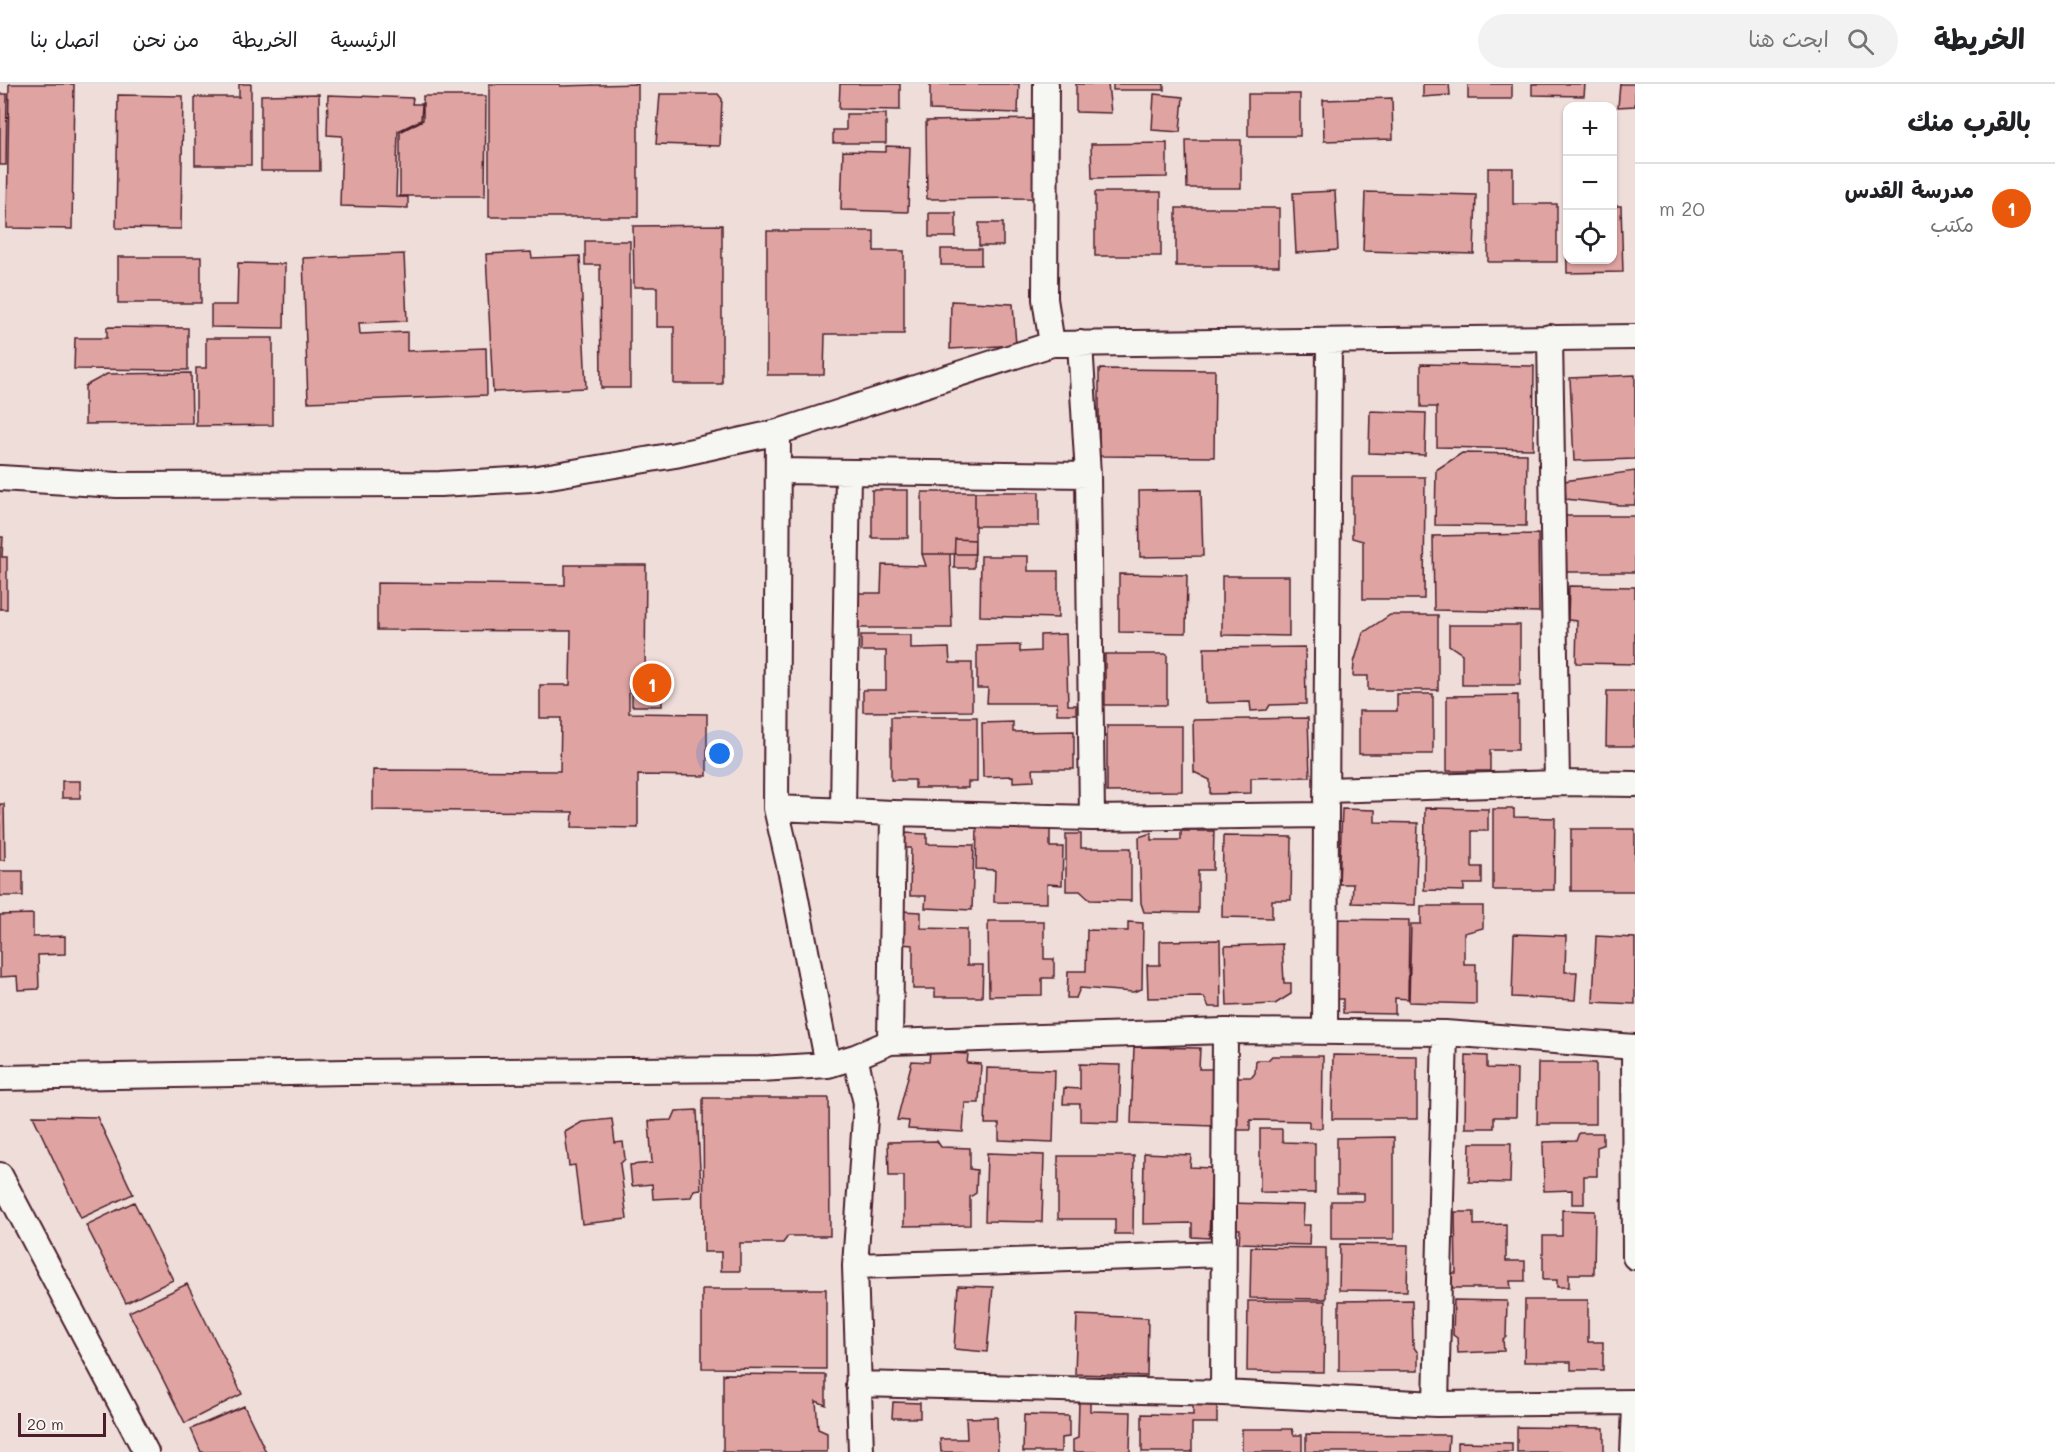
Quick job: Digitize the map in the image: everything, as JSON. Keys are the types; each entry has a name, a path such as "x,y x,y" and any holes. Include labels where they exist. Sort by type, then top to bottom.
{"street":[{"path":"1046,84 1045,299 1052,344"},
{"path":"1550,337 1557,783"},
{"path":"0,478 117,485 440,484 532,479 675,455 778,432 1052,344 1635,337"},
{"path":"1325,1032 1329,341"},
{"path":"1080,344 1088,475 1092,818"},
{"path":"778,432 776,808 792,878 828,1065"},
{"path":"778,471 1088,475"},
{"path":"843,811 848,472"},
{"path":"1326,790 1557,783 1635,784"},
{"path":"776,808 1092,818 1326,815"},
{"path":"890,1042 893,813"},
{"path":"0,1078 760,1069 828,1065 855,1057 890,1042 1225,1031 1445,1033 1635,1047 1635,1257"},
{"path":"1223,1393 1225,1031"},
{"path":"1436,1404 1445,1033"},
{"path":"855,1057 866,1103 855,1266 861,1452"},
{"path":"1,1178 146,1452"},
{"path":"855,1266 1223,1254"},
{"path":"858,1384 1223,1393 1436,1404 1635,1402"},
{"path":"1633,1452 1635,1408"}],"building":[{"path":"9,84 74,84 72,229 7,228"},
{"path":"239,84 251,84 251,165 195,165 195,97 239,97"},
{"path":"489,84 560,84 560,86 638,84 638,217 489,217"},
{"path":"840,84 900,84 900,110 839,109"},
{"path":"930,84 1019,84 1018,113 930,110"},
{"path":"1076,84 1108,84 1111,113 1076,112"},
{"path":"1113,84 1164,84 1164,90 1113,90"},
{"path":"1423,84 1449,84 1450,95 1423,97"},
{"path":"1468,84 1512,84 1512,99 1468,99"},
{"path":"1532,84 1585,84 1584,96 1532,95"},
{"path":"1620,84 1635,84 1635,106 1618,107"},
{"path":"0,94 7,94 6,165 0,165"},
{"path":"319,94 320,171 261,171 261,95"},
{"path":"660,94 718,94 722,99 720,146 656,144"},
{"path":"1154,94 1183,97 1180,132 1152,130"},
{"path":"1248,94 1300,94 1300,136 1248,136"},
{"path":"118,95 183,96 181,229 116,228"},
{"path":"328,95 413,98 412,104 422,104 421,120 398,131 396,197 408,197 408,208 340,206 342,136 327,135"},
{"path":"423,96 486,96 485,196 400,196 400,132 423,120"},
{"path":"1392,98 1393,139 1324,141 1323,100"},
{"path":"846,114 886,114 886,143 833,143 833,130 846,130"},
{"path":"1038,119 1038,198 927,199 926,121"},
{"path":"1186,140 1241,140 1241,188 1187,188"},
{"path":"1167,143 1167,177 1092,178 1091,144"},
{"path":"886,146 910,147 908,212 841,210 843,151 886,152"},
{"path":"1488,168 1513,168 1513,204 1557,204 1557,262 1488,262"},
{"path":"1335,191 1338,250 1296,253 1293,193"},
{"path":"1095,192 1161,192 1161,256 1095,256"},
{"path":"1365,192 1476,195 1474,254 1363,251"},
{"path":"1617,206 1621,206 1623,272 1567,273 1567,264 1617,264"},
{"path":"1176,208 1279,208 1279,266 1176,266"},
{"path":"929,213 956,213 956,237 929,237"},
{"path":"979,223 1003,223 1003,246 979,246"},
{"path":"722,225 722,384 674,384 674,327 657,327 657,287 634,287 633,226"},
{"path":"767,231 874,231 874,251 904,251 904,334 825,334 824,375 767,375"},
{"path":"585,241 630,241 630,388 601,388 600,265 585,265"},
{"path":"941,249 981,249 981,265 941,265"},
{"path":"531,252 532,258 580,256 586,388 493,392 486,254"},
{"path":"404,254 407,321 359,323 360,334 407,332 407,351 486,348 487,395 308,402 303,258"},
{"path":"118,257 201,257 201,303 118,303"},
{"path":"238,263 285,264 284,328 211,327 211,305 237,305"},
{"path":"951,301 1013,304 1016,345 950,349"},
{"path":"107,327 188,328 188,370 74,369 75,338 107,338"},
{"path":"206,338 273,338 273,425 196,426 196,368 206,368"},
{"path":"1421,364 1534,366 1533,449 1437,447 1437,407 1421,407"},
{"path":"1099,369 1215,370 1214,457 1099,456"},
{"path":"191,373 192,423 85,424 85,386 107,374"},
{"path":"1635,375 1635,459 1574,461 1570,378"},
{"path":"1370,411 1426,413 1425,455 1369,453"},
{"path":"1462,453 1527,454 1526,526 1435,525 1436,470"},
{"path":"1635,471 1635,505 1566,499 1564,481"},
{"path":"1352,477 1425,477 1424,599 1363,599 1363,541 1352,538"},
{"path":"872,490 908,490 908,538 872,538"},
{"path":"1201,490 1203,556 1140,557 1139,491"},
{"path":"922,492 975,492 975,554 922,554"},
{"path":"975,492 1039,492 1039,526 975,526"},
{"path":"1565,516 1635,516 1635,572 1565,572"},
{"path":"1538,534 1539,612 1434,610 1433,536"},
{"path":"0,537 3,537 2,557 7,557 7,609 0,609"},
{"path":"955,539 975,540 974,568 954,568"},
{"path":"922,554 950,554 952,628 851,628 851,593 881,593 882,565 926,566"},
{"path":"981,556 1028,556 1028,571 1058,571 1058,618 980,616"},
{"path":"565,565 646,565 645,677 629,677 629,713 707,714 707,776 638,775 638,828 572,827 573,812 373,810 373,770 560,771 561,718 540,718 540,685 570,685 571,631 377,630 377,583 565,585"},
{"path":"1119,574 1187,575 1186,633 1119,632"},
{"path":"1222,576 1289,576 1289,636 1222,635"},
{"path":"1569,586 1635,587 1635,664 1576,663 1577,621 1568,620"},
{"path":"1390,615 1438,615 1438,690 1368,690 1368,676 1353,676 1354,663 1363,633"},
{"path":"1449,625 1520,625 1520,685 1462,685 1462,654 1449,645"},
{"path":"1066,634 1068,705 1076,705 1076,714 1057,714 1057,703 987,703 988,688 977,688 977,646 1020,645 1020,652 1040,651 1040,635"},
{"path":"861,635 911,635 911,649 949,648 950,663 972,663 972,711 863,712 863,690 886,690 886,651 861,651"},
{"path":"1305,647 1306,704 1270,705 1267,710 1251,711 1250,702 1205,703 1204,648"},
{"path":"1105,654 1167,654 1167,705 1105,705"},
{"path":"662,678 662,706 632,706 632,679"},
{"path":"1607,691 1635,691 1635,746 1606,746"},
{"path":"1397,694 1433,694 1433,754 1359,754 1359,711 1397,711"},
{"path":"1518,695 1518,750 1490,750 1490,771 1447,771 1447,696"},
{"path":"891,717 977,717 977,782 968,782 968,788 915,788 915,780 891,780"},
{"path":"1308,718 1310,777 1251,778 1251,793 1210,794 1210,780 1194,772 1193,720"},
{"path":"1013,722 1013,732 1074,731 1074,769 1033,769 1034,781 1013,782 1013,776 983,777 982,723"},
{"path":"1107,726 1182,726 1182,791 1107,792"},
{"path":"62,781 80,781 80,798 62,798"},
{"path":"0,804 4,804 5,860 0,860"},
{"path":"1425,808 1488,809 1488,831 1472,831 1472,867 1482,867 1482,884 1464,884 1464,891 1424,890"},
{"path":"1342,809 1375,810 1375,822 1418,823 1415,905 1352,903 1353,884 1339,884"},
{"path":"1493,809 1514,809 1514,817 1555,818 1554,890 1493,890"},
{"path":"977,827 1050,829 1050,847 1063,847 1062,885 1047,884 1047,903 994,902 995,870 976,869"},
{"path":"1571,829 1635,829 1635,891 1571,891"},
{"path":"1181,831 1214,831 1213,870 1198,870 1198,913 1144,912 1141,903 1139,837 1151,833 1151,840 1181,840"},
{"path":"902,833 927,834 927,844 974,845 972,910 925,908 926,896 910,896 911,848 902,848"},
{"path":"1066,834 1081,834 1081,848 1131,848 1131,901 1090,900 1080,891 1066,891"},
{"path":"1223,836 1292,837 1291,900 1272,900 1272,918 1222,917"},
{"path":"0,871 23,871 23,896 0,896"},
{"path":"1421,906 1483,906 1483,928 1464,933 1464,964 1476,964 1476,1004 1409,1002 1411,924 1421,924"},
{"path":"901,911 921,912 921,928 967,929 967,965 983,965 982,997 935,997 935,989 913,989 913,945 900,944"},
{"path":"33,914 33,937 65,936 65,954 38,955 39,989 18,990 17,976 0,977 0,915"},
{"path":"1330,919 1409,920 1408,999 1395,998 1395,1014 1343,1013 1343,999 1330,999"},
{"path":"988,921 1044,921 1044,959 1054,959 1054,978 1042,978 1042,995 989,996"},
{"path":"1128,922 1143,923 1142,989 1133,992 1080,988 1076,998 1067,998 1068,971 1086,971 1087,930 1128,931"},
{"path":"1514,934 1566,936 1565,972 1577,972 1575,1000 1512,997"},
{"path":"1596,936 1635,938 1635,1004 1593,1002"},
{"path":"1220,940 1221,1007 1209,1007 1204,997 1148,998 1147,965 1160,965 1160,941"},
{"path":"1282,944 1284,983 1291,983 1291,994 1275,1004 1227,1006 1225,946"},
{"path":"1134,1047 1200,1048 1199,1069 1215,1069 1214,1126 1131,1123"},
{"path":"930,1052 968,1054 967,1063 981,1064 979,1103 965,1103 963,1132 908,1129 909,1121 897,1120 912,1061 929,1062"},
{"path":"1333,1055 1417,1056 1417,1119 1332,1119"},
{"path":"1466,1055 1487,1056 1487,1068 1517,1069 1516,1117 1494,1117 1494,1128 1465,1128"},
{"path":"1272,1056 1323,1056 1322,1128 1309,1128 1309,1121 1250,1120 1250,1130 1234,1130 1234,1077 1252,1077 1255,1073 1256,1060 1268,1060"},
{"path":"1538,1063 1596,1063 1596,1124 1537,1124"},
{"path":"1080,1064 1121,1065 1119,1122 1080,1121 1080,1104 1063,1104 1064,1088 1080,1089"},
{"path":"987,1068 1055,1070 1053,1142 999,1140 999,1124 985,1124"},
{"path":"703,1098 829,1098 830,1236 788,1236 783,1243 740,1243 740,1271 721,1271 721,1252 704,1252"},
{"path":"697,1110 701,1189 694,1190 691,1197 653,1199 652,1184 632,1186 630,1165 652,1163 649,1121 672,1120 676,1111"},
{"path":"33,1116 97,1117 133,1194 81,1218"},
{"path":"612,1119 615,1143 623,1142 625,1159 620,1164 627,1219 582,1224 575,1165 569,1166 565,1132 582,1122"},
{"path":"1260,1129 1282,1129 1282,1142 1315,1143 1315,1193 1260,1192"},
{"path":"1579,1133 1603,1133 1603,1145 1597,1147 1597,1176 1584,1176 1584,1204 1572,1204 1572,1190 1544,1191 1543,1142 1576,1141"},
{"path":"1394,1137 1394,1239 1331,1239 1331,1201 1364,1201 1364,1193 1337,1193 1337,1138"},
{"path":"937,1141 941,1147 970,1148 970,1169 977,1170 976,1193 970,1197 970,1225 904,1226 904,1176 889,1176 888,1142"},
{"path":"1470,1143 1511,1143 1510,1183 1469,1182"},
{"path":"987,1153 1044,1155 1042,1222 985,1221"},
{"path":"1144,1153 1191,1155 1190,1167 1212,1168 1209,1238 1192,1237 1192,1223 1143,1224"},
{"path":"1058,1156 1134,1156 1133,1234 1115,1234 1115,1219 1058,1219"},
{"path":"134,1202 173,1280 126,1303 86,1225"},
{"path":"1230,1203 1304,1205 1303,1225 1310,1225 1309,1245 1239,1243 1240,1229 1229,1229"},
{"path":"1562,1210 1595,1211 1594,1274 1569,1274 1569,1287 1557,1287 1557,1280 1543,1280 1543,1236 1562,1236"},
{"path":"1455,1212 1474,1212 1474,1225 1506,1224 1506,1261 1525,1261 1525,1281 1510,1281 1511,1288 1449,1288 1449,1273 1456,1273"},
{"path":"1340,1244 1408,1245 1407,1291 1339,1290"},
{"path":"1251,1247 1326,1248 1326,1299 1250,1298"},
{"path":"187,1284 242,1394 185,1423 129,1312"},
{"path":"958,1286 993,1287 987,1352 954,1349"},
{"path":"702,1289 826,1289 826,1369 702,1368"},
{"path":"1412,1300 1413,1346 1418,1353 1418,1371 1339,1371 1339,1301"},
{"path":"1454,1300 1507,1301 1504,1351 1458,1353 1457,1338 1453,1335"},
{"path":"1525,1300 1588,1300 1588,1342 1603,1342 1603,1370 1571,1370 1571,1362 1524,1362"},
{"path":"1248,1301 1325,1301 1324,1372 1247,1371"},
{"path":"1077,1315 1148,1318 1147,1376 1075,1374"},
{"path":"723,1374 826,1375 826,1405 816,1401 818,1429 827,1433 827,1452 723,1452"},
{"path":"1079,1401 1090,1401 1090,1411 1131,1412 1130,1452 1073,1452 1073,1440 1078,1438"},
{"path":"893,1402 920,1403 920,1418 892,1418"},
{"path":"1193,1405 1217,1406 1217,1423 1192,1423 1192,1452 1142,1452 1142,1414 1193,1415"},
{"path":"244,1406 266,1452 201,1452 191,1429"},
{"path":"1024,1415 1069,1416 1069,1437 1061,1438 1061,1452 1023,1452"},
{"path":"997,1417 998,1452 941,1452 940,1439 967,1439 966,1418"},
{"path":"1517,1427 1604,1428 1604,1452 1517,1452"},
{"path":"1242,1429 1292,1429 1294,1435 1302,1435 1302,1452 1242,1452"},
{"path":"1306,1434 1449,1435 1448,1452 1306,1452"},
{"path":"1457,1442 1512,1443 1512,1452 1457,1452"}],"place":[{"name":"مدرسة القدس","path":"652,683"}]}
